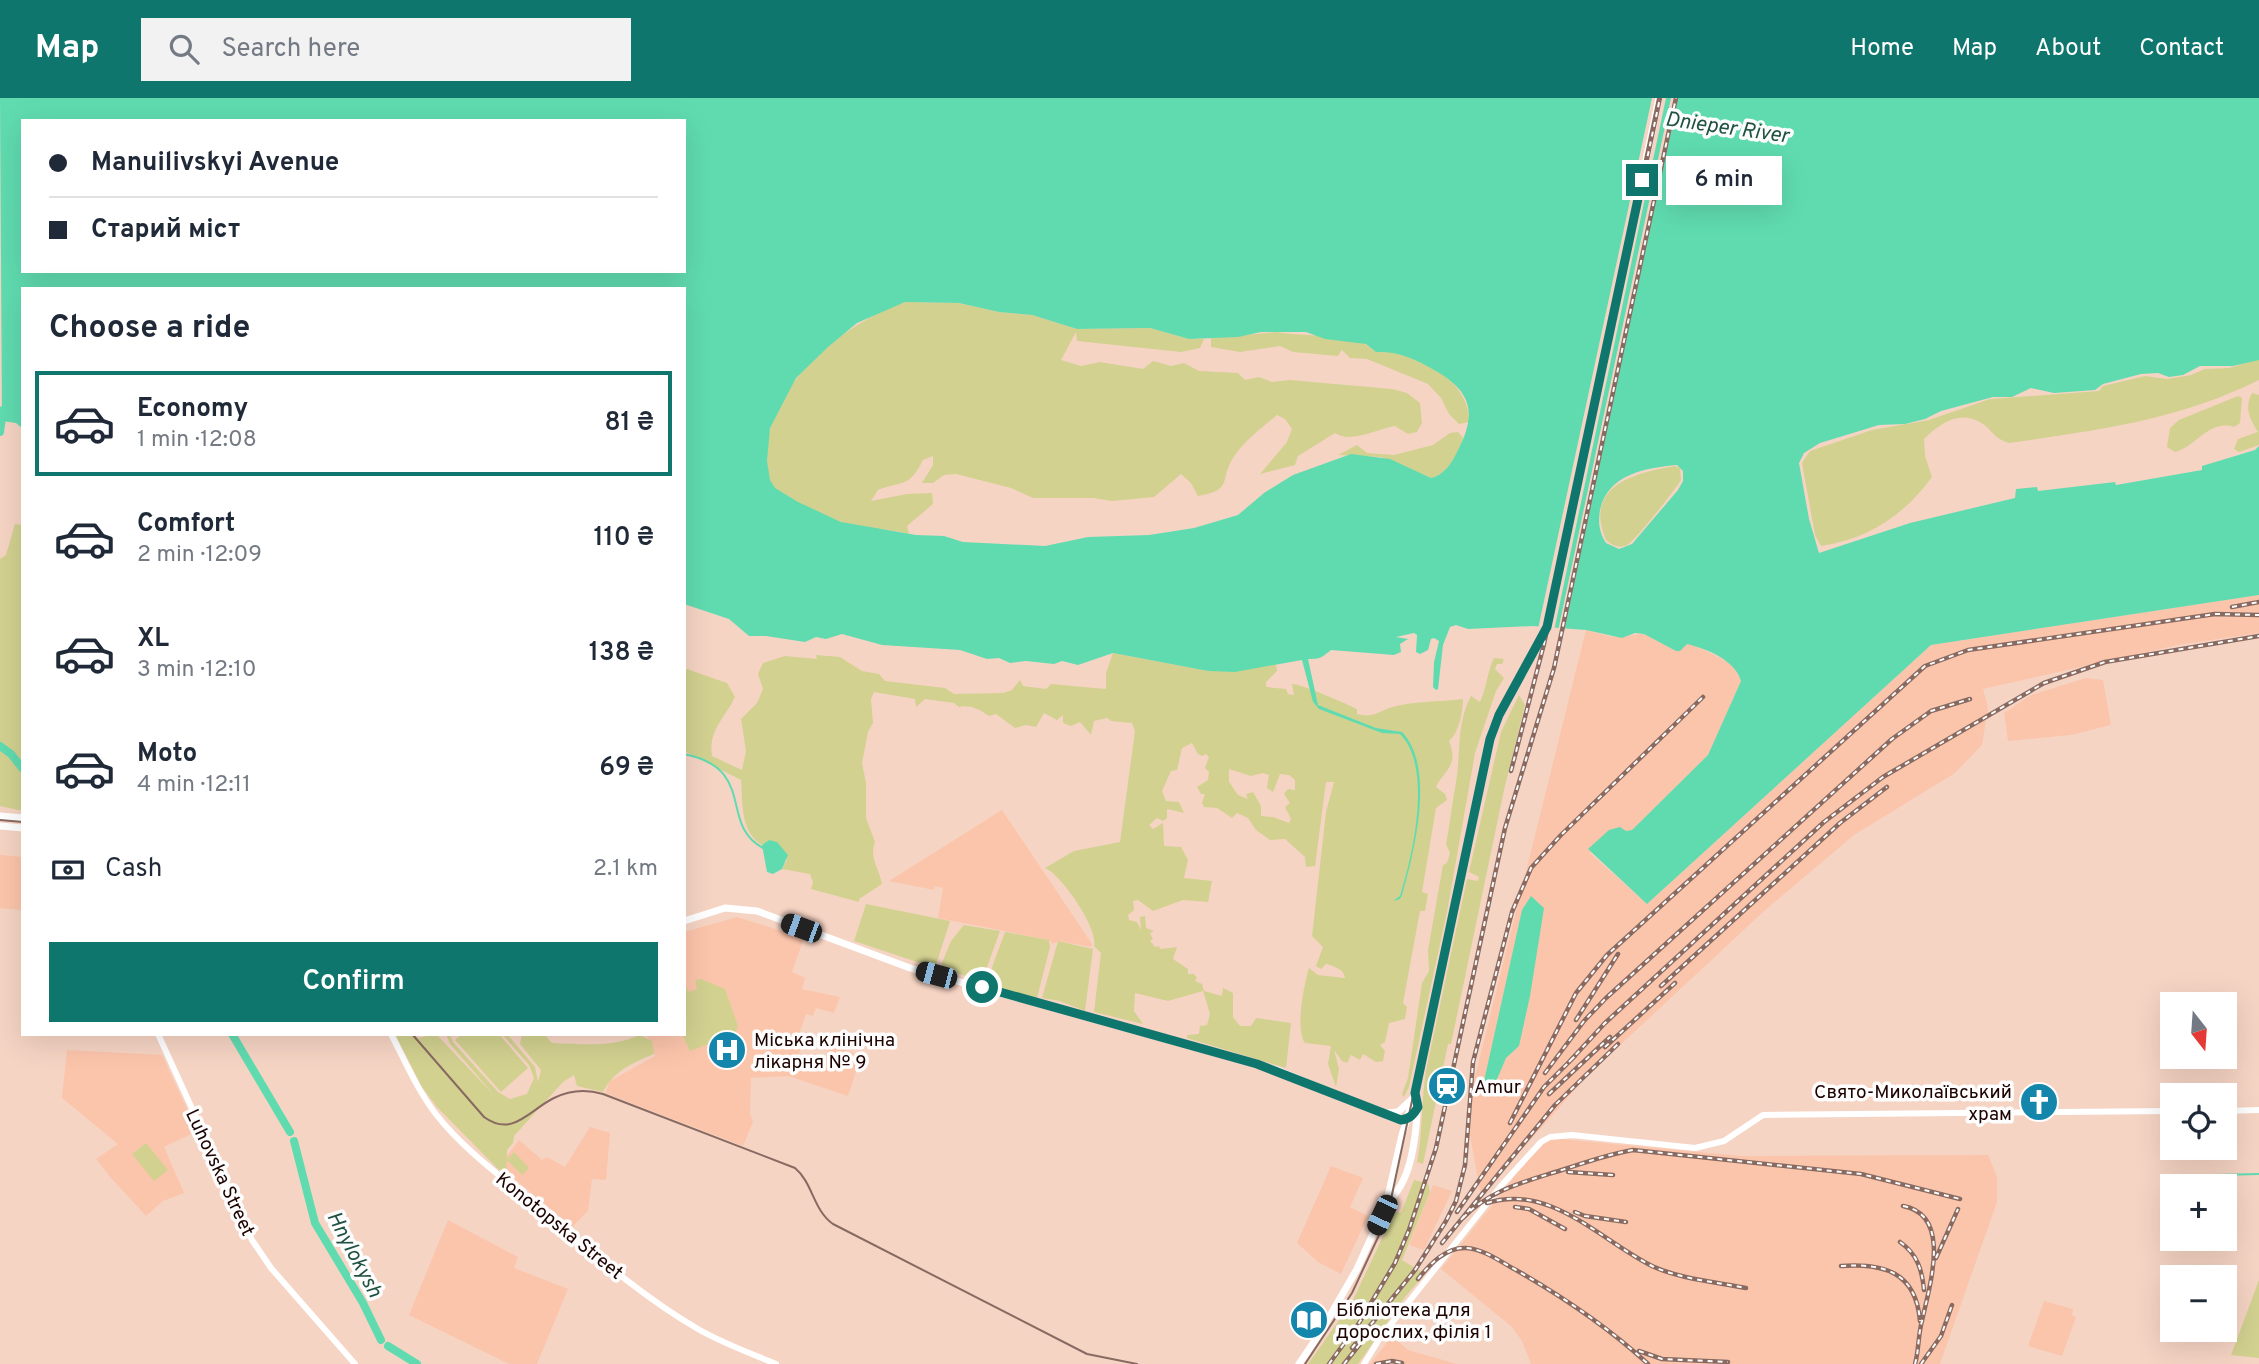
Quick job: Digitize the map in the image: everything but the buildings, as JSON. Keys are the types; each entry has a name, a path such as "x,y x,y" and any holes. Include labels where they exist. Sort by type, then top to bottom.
{"main road":[{"path":"1386,1205 1415,1093 1487,754 1499,715 1547,627 1660,98"},
{"path":"0,814 21,818"},
{"path":"1,826 21,828"},
{"path":"686,920 724,908 757,911 910,968 1267,1067 1407,1119"},
{"path":"1299,1364 1357,1269 1386,1205 1405,1177 1418,1107 1415,1093"},
{"path":"1392,1115 1402,1109 1415,1093"},
{"path":"1407,1119 1418,1107"},
{"path":"1392,1115 1402,1135"},
{"path":"1407,1119 1414,1135"}],"street":[{"name":"Luhovska Street","path":"159,1036 252,1240 271,1268 355,1364"},
{"name":"Konotopska Street","path":"392,1036 415,1083 434,1111 461,1141 494,1171 598,1259 664,1307 699,1329 776,1364"},
{"path":"2237,1111 2259,1110"},
{"path":"1364,1364 1380,1338 1500,1187 1541,1142 1550,1137 1572,1135 1695,1149 1724,1141 1763,1115 2160,1111"}],"shaded area":[{"path":"905,302 959,303 999,312 1032,315 1077,329 1150,328 1189,339 1204,339 1200,348 1181,352 1077,341 1076,332 1061,360 1081,366 1100,362 1143,369 1153,361 1171,366 1184,363 1199,371 1238,373 1245,380 1259,377 1272,382 1290,380 1392,389 1407,393 1420,403 1422,423 1417,432 1408,434 1395,426 1349,437 1335,433 1298,456 1295,465 1260,474 1287,442 1292,429 1285,419 1277,415 1239,449 1230,463 1221,487 1210,494 1198,496 1191,483 1181,474 1154,497 1112,501 1093,498 1033,498 1011,488 956,474 944,475 933,483 922,483 933,465 933,456 923,460 909,479 878,490 871,501 907,494 932,493 933,504 907,526 909,534 851,525 799,504 774,487 767,465 771,426 781,402 814,359 859,324"},
{"path":"1277,332 1355,340 1373,350 1416,358 1430,365 1454,384 1468,408 1469,422 1459,424 1428,384 1367,359 1350,358 1342,350 1338,356 1293,352 1280,346 1240,352 1211,347 1211,338"},
{"path":"2259,359 2259,380 2197,405 2136,422 2009,443 1999,439 1975,420 1951,420 1924,439 1925,456 1932,477 1897,514 1870,531 1838,543 1821,546 1815,535 1802,463 1810,451 1872,430 1929,420 1990,399 2099,391 2103,386 2145,376 2167,379 2191,375 2205,369 2229,368"},
{"path":"2252,393 2259,395 2259,445 2239,452 2234,449 2238,439 2258,432 2249,413 2248,404"},
{"path":"2238,396 2242,398 2240,423 2234,427 2217,427 2210,430 2175,452 2167,447 2170,428 2179,420"},
{"path":"1458,432 1463,438 1455,456 1443,472 1431,478 1381,457 1338,455 1357,445 1367,453 1394,455 1433,445 1450,433"},
{"path":"1675,466 1680,468 1681,480 1638,535 1621,547 1606,540 1601,522 1601,507 1616,485 1644,473"},
{"path":"15,524 21,525 21,811 0,806 0,559 6,555"},
{"path":"2259,595 2259,633 2178,645 1983,689 1988,707 1982,745 1955,773 1854,835 1763,912 1587,1076 1481,1196 1466,1113 1586,630 1612,637 1644,634 1676,651 1680,651 1686,644 1691,644 1727,661 1741,681 1708,755 1632,830 1623,829 1590,853 1647,904 1931,645"},
{"path":"1113,653 1208,671 1276,665 1277,671 1266,682 1266,687 1286,689 1288,694 1294,695 1292,684 1296,685 1357,709 1357,714 1374,714 1407,704 1463,699 1458,727 1449,741 1452,762 1436,787 1445,794 1447,800 1436,808 1422,892 1428,894 1425,911 1420,911 1403,1003 1407,1007 1405,1019 1389,1023 1385,1042 1380,1045 1385,1051 1383,1061 1376,1062 1363,1054 1360,1060 1351,1055 1347,1063 1342,1061 1334,1050 1339,1069 1336,1087 1328,1064 1331,1046 1305,1043 1302,1037 1301,1007 1309,968 1318,975 1345,978 1343,972 1335,967 1326,964 1321,969 1316,966 1323,947 1312,936 1326,812 1334,782 1326,782 1315,866 1306,867 1305,857 1285,839 1270,840 1256,830 1248,818 1237,813 1232,818 1217,808 1204,807 1202,803 1205,794 1201,794 1197,787 1208,780 1209,772 1205,768 1209,757 1206,754 1198,754 1192,743 1182,748 1177,770 1171,771 1162,791 1166,801 1179,802 1184,813 1167,809 1167,818 1163,821 1157,818 1149,825 1153,829 1163,823 1164,846 1181,847 1188,860 1184,878 1212,881 1208,902 1183,900 1153,911 1138,900 1133,901 1134,910 1128,915 1129,920 1137,922 1141,930 1140,917 1145,916 1146,928 1154,931 1150,933 1153,939 1150,941 1155,947 1177,947 1173,959 1188,969 1188,974 1194,974 1197,978 1195,981 1202,984 1204,991 1222,996 1223,988 1233,993 1233,1017 1240,1026 1251,1026 1256,1018 1291,1023 1286,1068 1187,1038 1187,1035 1199,1034 1200,1026 1207,1025 1210,1014 1203,991 1168,1001 1135,993 1134,1011 1143,1024 1094,1012 1101,953 1094,946 1091,927 1085,915 1060,880 1045,868 1074,851 1120,842 1135,731 1132,723 1111,721 1107,718 1094,721 1091,735 1080,722 1071,726 1063,723 1063,715 1057,720 1044,713 1036,727 1026,725 1015,728 996,714 989,716 971,707 925,699 916,707 915,699 874,692 871,699 873,723 868,732 862,763 866,783 866,818 875,842 874,858 882,884 859,899 859,902 811,889 813,882 810,874 782,869 787,860 769,840 762,845 746,825 741,780 686,752 686,669 727,683 735,697 715,731 711,747 712,756 742,770 746,751 741,719 757,703 763,689 758,674 763,663 785,656 817,659 816,655 840,657 862,671 879,674 885,681 945,688 954,694 1003,693 1012,690 1020,680 1023,686 1046,689 1051,684 1106,689 1106,673","holes":["1229,769 1251,776 1263,773 1269,775 1267,788 1273,792 1280,774 1289,775 1295,780 1295,790 1288,789 1284,794 1290,803 1285,807 1291,819 1289,823 1261,816 1261,806 1253,792 1246,794 1248,799 1238,795 1229,782"]},
{"path":"1494,658 1504,659 1495,669 1504,678 1496,691 1475,753 1447,912 1409,1087 1404,1097 1402,1094 1408,1078 1422,983 1429,971 1428,950 1443,865 1447,863 1450,853 1446,844 1463,717 1471,696 1480,702"},
{"path":"2086,678 2103,680 2111,725 2071,735 2008,741 2004,713 2031,695"},
{"path":"1519,695 1525,705 1423,1164 1417,1162 1426,1071 1467,879 1478,881 1479,877 1469,872 1501,732"},
{"path":"1002,810 1092,944 1091,947 1059,941 1053,944 1049,940 938,918 943,888 935,886 934,890 889,881"},
{"path":"0,855 21,857 21,910 0,908"},
{"path":"866,904 950,921 935,968 854,941"},
{"name":"Міська клінічна лікарня № 9","path":"737,917 804,938 792,972 805,978 802,989 840,997 834,1013 816,1008 813,1016 806,1014 800,1032 805,1035 797,1060 822,1069 830,1044 861,1056 848,1096 788,1076 751,1078 750,1114 753,1122 743,1146 605,1093 610,1081 655,1056 647,1036 686,1036 686,931"},
{"path":"964,925 1000,931 982,981 940,968 951,941"},
{"path":"1005,932 1049,940 1050,947 1037,998 1005,989 992,980 993,964"},
{"path":"1058,941 1093,949 1085,1011 1060,1001 1042,998"},
{"path":"701,979 725,989 738,1026 735,1034 690,1051 683,1036 686,1036 686,987 689,992 697,989 695,980"},
{"path":"396,1036 438,1036 494,1095 450,1044 447,1036 451,1036 453,1042 498,1092 510,1099 527,1094 534,1078 529,1065 504,1036 509,1036 535,1067 538,1082 541,1070 520,1044 522,1036 546,1036 552,1043 607,1044 637,1036 652,1041 654,1054 618,1073 603,1092 577,1086 574,1075 563,1082 514,1136 513,1143 507,1150 507,1159 514,1152 529,1168 522,1175 507,1160 506,1170 499,1170 437,1107 422,1087"},
{"path":"460,1036 501,1036 528,1068 501,1092 455,1040"},
{"path":"67,1050 162,1055 197,1131 164,1147 184,1193 163,1201 146,1216 111,1178 96,1159 118,1144 62,1098"},
{"path":"590,1127 610,1133 606,1180 592,1179 588,1211 572,1227 499,1166 519,1140 542,1160 547,1157 565,1167"},
{"path":"1550,1138 1741,1156 1988,1155 1997,1177 1997,1202 1940,1364 1531,1364 1522,1341 1512,1327 1441,1269 1513,1179 1512,1176"},
{"path":"146,1143 168,1170 154,1181 132,1154"},
{"path":"1331,1166 1363,1178 1350,1207 1368,1216 1341,1274 1318,1262 1297,1243"},
{"path":"1414,1180 1428,1183 1430,1192 1402,1260 1425,1274 1405,1297 1358,1364 1308,1364 1352,1302 1395,1211 1401,1213"},
{"path":"1433,1185 1452,1191 1424,1250 1409,1245"},
{"path":"448,1220 518,1257 514,1268 568,1289 537,1364 509,1364 409,1315"},
{"path":"2259,1280 2259,1358 2231,1355"},
{"path":"2044,1301 2073,1309 2072,1315 2076,1317 2062,1356 2028,1346"},
{"path":"1392,1336 1408,1350 1457,1364 1370,1364"}],"water":[{"name":"Dnieper River","path":"0,98 2259,98 2259,360 2233,366 2200,366 2183,375 2169,377 2158,373 2141,374 2103,384 2095,390 2054,393 2031,388 2012,397 1993,397 1941,411 1925,419 1905,424 1879,425 1820,443 1804,453 1799,463 1809,519 1819,553 1910,523 2015,498 2016,489 2037,487 2038,491 2115,482 2116,485 2202,470 2202,466 2255,450 2259,446 2259,595 1931,645 1647,904 1588,849 1609,830 1620,827 1626,831 1632,830 1708,755 1741,681 1727,661 1695,646 1687,644 1680,651 1676,651 1644,634 1635,633 1622,638 1586,630 1533,626 1468,629 1456,625 1450,627 1443,645 1436,690 1433,687 1434,662 1439,641 1431,639 1428,650 1420,654 1416,652 1417,635 1414,633 1396,637 1408,639 1400,644 1401,652 1394,655 1331,650 1321,658 1308,659 1318,705 1376,728 1402,732 1412,747 1418,766 1419,811 1412,857 1402,895 1400,899 1393,901 1400,896 1405,879 1417,812 1416,767 1410,749 1400,734 1382,733 1319,709 1313,702 1302,660 1235,672 1208,671 1113,653 1078,665 1062,661 1054,664 1026,661 1010,663 960,650 882,645 842,634 826,639 816,637 805,642 749,636 729,619 686,605 686,287 21,287 21,427 16,423 2,421","holes":["905,302 959,303 999,312 1032,315 1077,329 1150,328 1189,339 1238,337 1261,332 1306,332 1325,339 1366,344 1376,352 1390,352 1415,360 1453,383 1466,401 1468,424 1453,460 1444,471 1431,478 1390,459 1351,454 1293,475 1264,493 1238,515 1194,528 1149,535 1088,537 1045,546 963,542 944,536 916,535 841,522 775,488 770,480 767,461 770,428 796,378 828,347 857,323","1677,465 1683,471 1683,481 1678,490 1632,544 1619,549 1606,543 1600,531 1599,514 1604,498 1611,488 1619,481 1641,471"]},
{"path":"769,840 777,842 788,855 782,869 773,874 767,872 762,845"},
{"path":"1531,896 1544,908 1519,1046 1506,1058 1492,1091 1482,1090 1522,910"}],"pier":[{"path":"1652,98 1666,98 1554,631 1538,629"},
{"path":"1671,98 1677,98 1564,631 1558,631"}],"waterway":[{"name":"Hnylokysh","path":"0,432 3,410"},
{"name":"Hnylokysh","path":"0,746 21,766"},
{"path":"686,755 707,761 721,772 730,784 742,825 750,838 763,848"},
{"name":"Hnylokysh","path":"233,1036 290,1132"},
{"name":"Hnylokysh","path":"294,1141 315,1223 363,1303 381,1340"},
{"path":"2237,1175 2259,1174"},
{"name":"Hnylokysh","path":"388,1346 417,1364"}],"tram line":[{"path":"1305,1364 1352,1293 1387,1218 1489,739 1498,714 1546,627 1658,98"},
{"path":"0,820 21,822"},
{"path":"414,1036 484,1117 494,1123 504,1125 520,1120 566,1093 590,1091 603,1094 795,1168 806,1181 821,1211 833,1224 1087,1354 1137,1364"}],"railway":[{"path":"1511,771 1544,644 1660,98"},
{"path":"1329,1364 1359,1323 1395,1263 1409,1230 1436,1148 1505,828 1554,668 1676,98"},
{"path":"2232,607 2259,602"},
{"path":"1510,1123 1576,993 1607,955 1925,666 1968,650 2215,614 2259,615"},
{"path":"1569,1062 1605,1023 1824,822 1883,777 2044,683 2105,662 2259,636"},
{"path":"1352,1348 1415,1270 1456,1201 1465,1165 1473,1062 1512,912 1531,868 1561,835 1703,697"},
{"path":"1545,1073 1584,1021 1606,998 1892,739 1931,711 1970,699"},
{"path":"1661,986 1840,823 1887,787"},
{"path":"1576,1020 1618,954"},
{"path":"1605,1047 1675,983"},
{"path":"1549,1094 1610,1037"},
{"path":"1442,1243 1555,1105 1618,1044"},
{"path":"1457,1212 1544,1087 1575,1056"},
{"path":"1463,1218 1485,1200 1510,1187 1598,1158 1633,1150 1861,1174 1960,1199"},
{"path":"1568,1172 1613,1175"},
{"path":"1487,1203 1510,1199 1553,1207 1574,1217 1652,1266 1686,1277 1746,1288"},
{"path":"1903,1206 1918,1212 1928,1223 1933,1237 1932,1272 1915,1364"},
{"path":"1515,1207 1529,1209 1565,1229"},
{"path":"1936,1258 1958,1209"},
{"path":"1575,1212 1626,1222"},
{"path":"1900,1242 1918,1263 1924,1290"},
{"path":"1418,1279 1445,1253 1459,1248 1479,1251 1534,1280 1568,1302 1648,1364"},
{"path":"1841,1266 1871,1266 1895,1274 1905,1281 1912,1291 1920,1321"},
{"path":"1921,1364 1941,1336 1952,1305"},
{"path":"1344,1364 1360,1344"},
{"path":"1639,1351 1662,1359 1728,1362"},
{"path":"1376,1364 1392,1361 1402,1363"}],"place":[{"name":"Міська клінічна лікарня № 9","path":"727,1050"},
{"name":"Amur","path":"1447,1086"},
{"name":"Свято-Миколаївський храм","path":"2039,1102"},
{"name":"Бiблiотека для дорослих, фiлiя 1","path":"1309,1320"}],"route":[{"path":"982,987 1277,1070 1387,1113 1396,1119 1409,1118 1415,1112 1418,1107 1415,1093 1492,730 1547,627 1642,180"}]}
